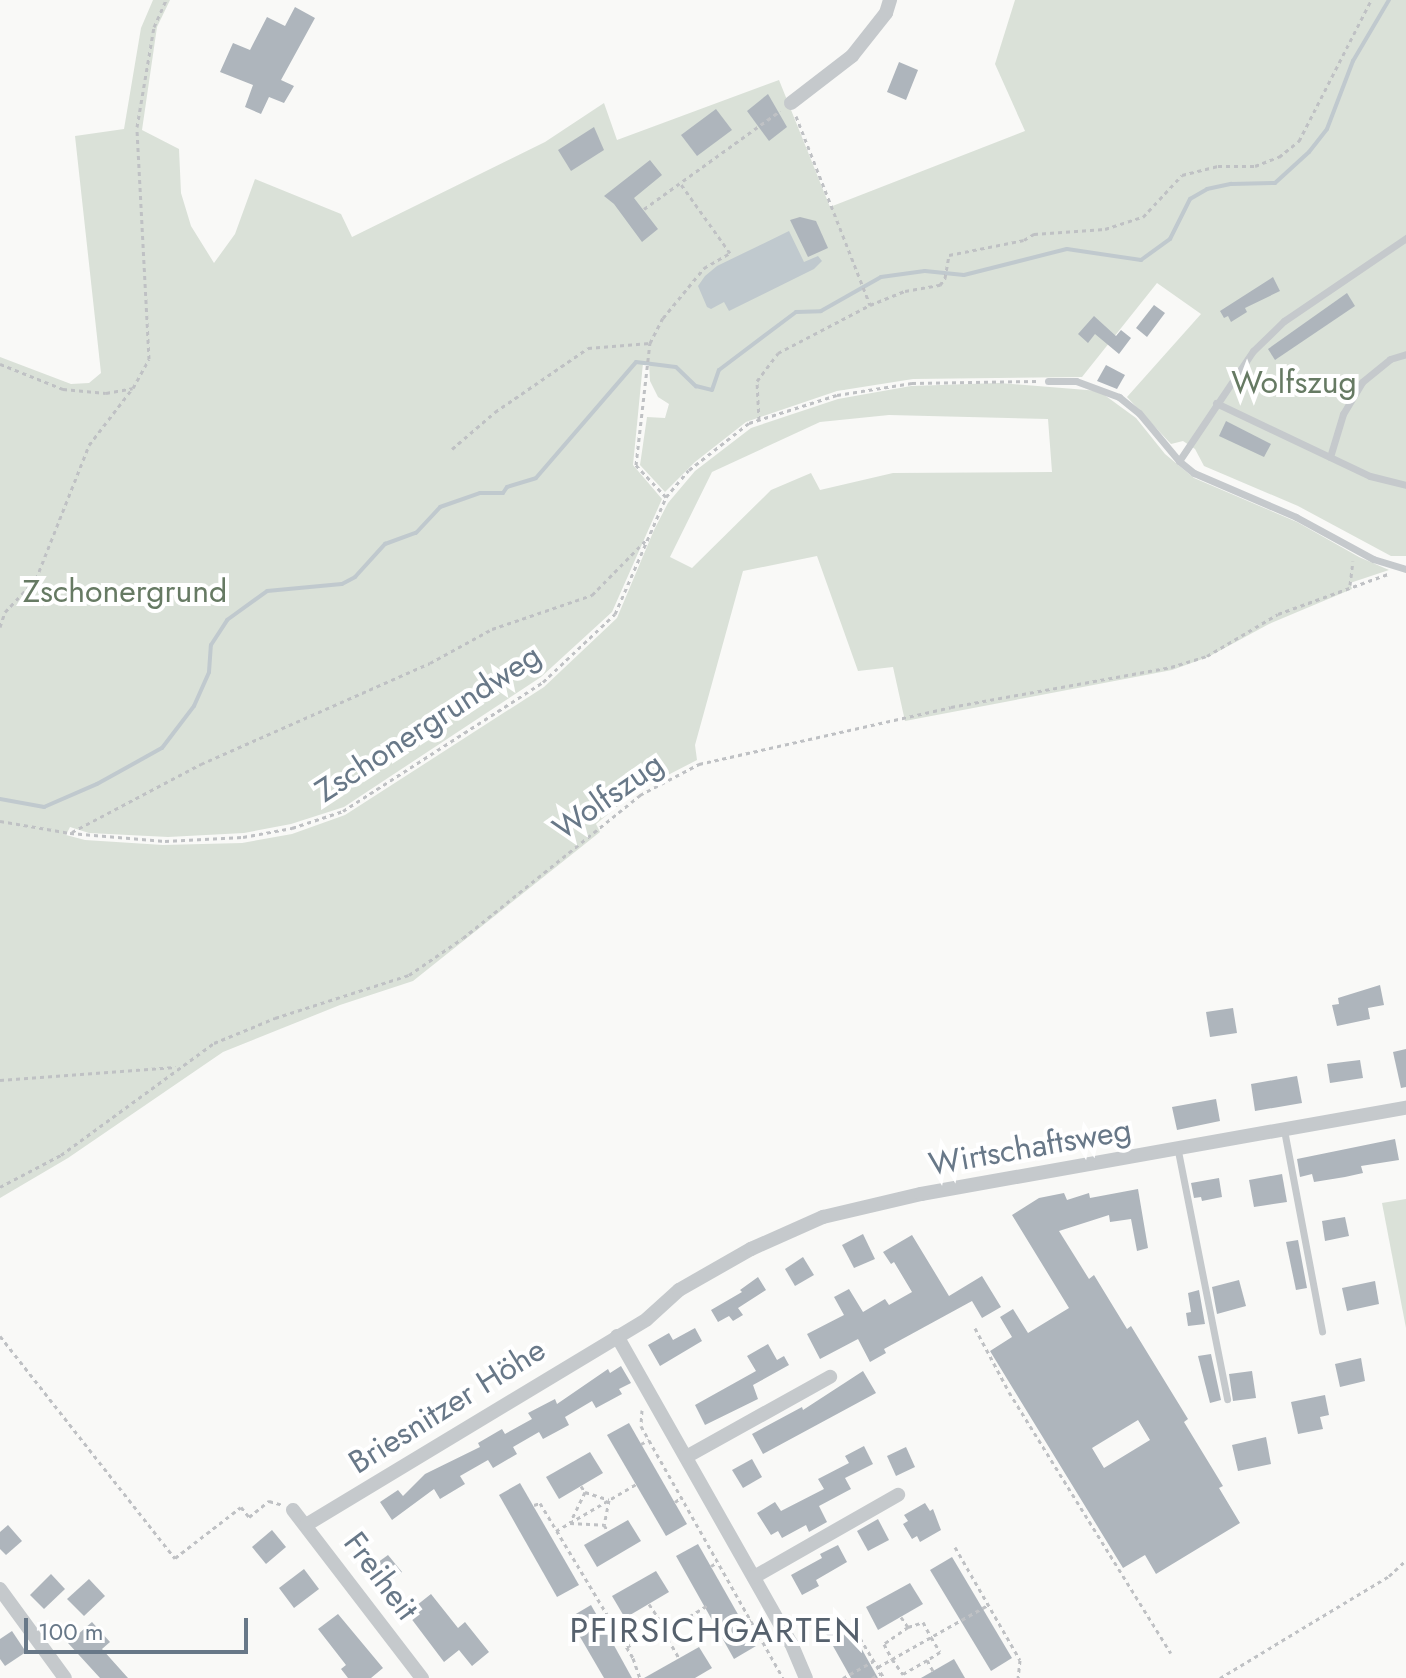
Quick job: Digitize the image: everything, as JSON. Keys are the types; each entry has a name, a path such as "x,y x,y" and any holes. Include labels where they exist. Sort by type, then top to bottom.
{"street":[{"path":"791,103 852,56 886,13 890,0"},
{"name":"Wirtschaftsweg","path":"679,1290 751,1249 823,1217 921,1194 1178,1151 1406,1108"},
{"name":"Briesnitzer Höhe","path":"306,1525 647,1319 679,1290"},
{"path":"617,1336 754,1577 806,1678"},
{"path":"686,1457 830,1377"},
{"path":"754,1577 898,1495"},
{"name":"Freiheit","path":"293,1510 422,1678"},
{"path":"0,1589 65,1678"}],"lane":[{"path":"1179,461 1253,351 1284,321 1406,238"},
{"path":"1330,457 1343,414 1362,382 1383,363 1406,354"},
{"path":"1048,381 1076,381 1119,397 1139,413 1179,461 1216,484 1296,517 1353,549 1404,569"},
{"path":"1216,403 1388,483 1406,485"},
{"path":"1284,1130 1322,1331"},
{"path":"1178,1151 1227,1399"}],"path":[{"path":"0,627 5,612 36,579 89,445 133,388 149,359 137,127 154,27 166,0"},
{"path":"759,420 757,381 778,353 870,305 905,291 940,285 945,278 949,255 1024,240 1034,234 1105,229 1143,217 1182,175 1218,166 1255,166 1279,157 1299,141 1371,0"},
{"path":"644,209 791,103 859,284 870,305"},
{"path":"666,497 636,465 650,343 663,318 704,268 730,253 680,183"},
{"path":"452,449 495,412 588,348 650,343"},
{"path":"0,364 63,389 106,393 133,388"},
{"name":"Zschonergrundweg","path":"0,821 70,833 165,841 243,837 292,828 343,811 543,682 615,614 666,497 689,470 749,423 837,395 912,383 1048,381"},
{"path":"70,833 201,764 430,663 492,629 592,595 647,538"},
{"path":"1349,587 1353,549"},
{"name":"Wolfszug","path":"0,1187 61,1155 177,1067 214,1043 275,1018 409,975 463,938 640,795 699,764 951,707 1171,667 1207,656 1278,614 1404,569"},
{"path":"0,1080 177,1067"},
{"path":"975,1328 1009,1392 1171,1653"},
{"path":"0,1336 175,1558 241,1507 249,1517 269,1501 293,1510"},
{"path":"648,1391 640,1415 649,1440 783,1678"},
{"path":"641,1444 649,1440"},
{"path":"556,1531 638,1483"},
{"path":"581,1486 585,1492 609,1500"},
{"path":"570,1523 585,1492"},
{"path":"675,1502 682,1497"},
{"path":"608,1531 604,1525 609,1500"},
{"path":"534,1505 540,1503 610,1624 627,1647 640,1678"},
{"path":"570,1523 604,1525"},
{"path":"955,1547 1020,1660 1018,1678"},
{"path":"567,1563 573,1559"},
{"path":"1220,1678 1389,1576 1406,1560"},
{"path":"711,1566 718,1562"},
{"path":"649,1604 669,1629"},
{"path":"669,1629 708,1605"},
{"path":"878,1667 988,1605"},
{"path":"901,1617 908,1627"},
{"path":"743,1624 751,1620"},
{"path":"923,1622 931,1637 940,1652 903,1674 884,1644 908,1627 923,1622"},
{"path":"603,1627 610,1624"},
{"path":"627,1647 663,1625"},
{"path":"669,1629 668,1639 679,1658"},
{"path":"998,1637 1004,1633"},
{"path":"857,1640 860,1638 884,1678"},
{"path":"927,1660 933,1671"},
{"path":"843,1678 874,1661"},
{"path":"872,1678 881,1673"}],"green space":[{"name":"Zschonergrund","path":"153,0 170,0 157,27 142,130 179,149 181,193 191,226 214,263 235,234 255,179 341,214 352,237 545,142 604,103 617,140 779,80 830,207 1025,131 995,64 1015,0 1406,0 1406,556 1391,556 1298,506 1204,466 1195,449 1183,441 1171,444 1127,397 1201,314 1157,283 1082,377 913,379 837,391 746,422 695,462 665,492 640,465 647,417 665,418 669,404 658,397 650,381 649,363 643,363 633,465 662,499 612,612 541,677 344,807 291,824 244,833 168,837 89,833 70,827 66,835 85,840 163,845 242,843 292,834 345,815 544,687 617,618 668,503 695,471 751,428 838,399 911,386 999,383 1099,391 1136,418 1165,454 1194,478 1297,522 1389,570 1350,583 1352,589 1269,624 1208,657 1172,670 905,721 893,667 858,671 817,556 743,571 695,745 697,760 635,792 596,824 600,832 413,981 340,1005 223,1052 68,1158 0,1198 0,357 71,384 89,383 101,373 75,136 124,129 141,28","holes":["889,415 1048,419 1052,472 893,473 820,490 811,473 771,490 692,568 670,557 712,472 820,422"]},
{"path":"1406,1199 1406,1328 1382,1203"}],"shaded area":[{"path":"789,231 804,262 818,256 822,261 814,269 729,311 724,302 711,309 707,307 698,286 705,276 717,266"}],"building":[{"path":"295,7 315,18 281,80 294,86 284,103 269,97 261,114 245,107 253,85 220,72 233,43 250,50 267,17 285,26"},
{"path":"899,62 918,70 906,100 887,92"},
{"path":"768,94 787,127 769,141 747,111"},
{"path":"716,109 732,130 697,156 681,135"},
{"path":"594,127 604,150 571,171 558,150"},
{"path":"650,160 662,175 634,198 658,229 642,242 614,204 604,196"},
{"path":"800,217 816,221 828,248 808,257 790,220"},
{"path":"1273,277 1280,291 1245,308 1247,312 1231,322 1228,316 1224,318 1220,311"},
{"path":"1347,293 1355,306 1275,360 1268,349"},
{"path":"1154,305 1165,313 1147,337 1136,328"},
{"path":"1094,316 1116,336 1121,330 1131,338 1119,354 1095,334 1088,343 1078,334"},
{"path":"1106,365 1125,375 1117,389 1097,381"},
{"path":"1226,421 1271,444 1264,457 1219,436"},
{"path":"1380,985 1384,1005 1368,1008 1370,1019 1337,1026 1332,1005 1339,1004 1338,998"},
{"path":"1233,1008 1237,1033 1210,1037 1206,1012"},
{"path":"1406,1049 1406,1087 1401,1088 1393,1052"},
{"path":"1360,1060 1363,1078 1330,1083 1327,1064"},
{"path":"1297,1076 1302,1103 1255,1111 1251,1084"},
{"path":"1216,1099 1220,1121 1177,1130 1172,1107"},
{"path":"1395,1139 1399,1160 1361,1166 1363,1173 1345,1177 1314,1182 1312,1174 1300,1177 1297,1159"},
{"path":"1282,1174 1287,1202 1254,1207 1249,1180"},
{"path":"1219,1178 1222,1197 1202,1201 1201,1197 1194,1198 1191,1183"},
{"path":"1138,1189 1148,1248 1137,1251 1131,1219 1110,1222 1109,1215 1059,1231 1089,1279 1094,1275 1127,1329 1131,1326 1188,1419 1184,1422 1223,1486 1219,1488 1240,1523 1156,1574 1145,1555 1123,1568 990,1351 1012,1337 1000,1317 1013,1309 1028,1333 1069,1308 1012,1215 1039,1198 1064,1193 1067,1200 1089,1193 1090,1198","holes":["1138,1420 1150,1440 1104,1468 1092,1448"]},
{"path":"1345,1217 1349,1236 1325,1241 1322,1221"},
{"path":"863,1234 875,1259 854,1268 842,1245"},
{"path":"912,1235 949,1296 982,1276 1001,1307 982,1318 972,1301 884,1349 886,1353 870,1362 858,1339 820,1359 807,1334 844,1315 834,1297 849,1289 863,1312 885,1299 889,1305 912,1292 894,1262 891,1264 883,1252"},
{"path":"1298,1240 1307,1288 1296,1290 1286,1242"},
{"path":"803,1257 814,1275 795,1286 785,1269"},
{"path":"758,1277 766,1290 738,1308 743,1315 733,1321 729,1316 718,1322 711,1310 742,1292 740,1290"},
{"path":"1239,1280 1246,1306 1217,1314 1212,1287"},
{"path":"1375,1281 1379,1304 1347,1311 1342,1288"},
{"path":"1199,1290 1205,1324 1188,1326 1186,1313 1191,1312 1188,1293"},
{"path":"695,1328 702,1341 660,1366 648,1345 669,1333 673,1340"},
{"path":"768,1344 777,1360 784,1356 789,1365 753,1385 758,1399 705,1425 695,1405 756,1371 747,1356"},
{"path":"1211,1354 1221,1400 1210,1403 1198,1356"},
{"path":"1361,1358 1365,1381 1340,1387 1335,1364"},
{"path":"621,1366 631,1383 619,1389 622,1394 596,1408 592,1401 565,1417 569,1425 543,1439 539,1432 513,1447 517,1454 493,1468 488,1460 460,1476 465,1484 440,1499 434,1489 392,1520 380,1502 398,1490 403,1496 425,1474 480,1447 478,1443 502,1429 505,1434 532,1419 528,1413 555,1399 557,1404 608,1369 610,1373"},
{"path":"863,1371 876,1393 763,1454 752,1434 802,1407 803,1410"},
{"path":"1252,1371 1256,1398 1233,1401 1229,1374"},
{"path":"1325,1395 1329,1415 1320,1417 1323,1429 1298,1434 1291,1402"},
{"path":"629,1423 687,1524 666,1536 607,1435"},
{"path":"1266,1437 1271,1464 1238,1471 1232,1445"},
{"path":"864,1446 873,1464 845,1478 851,1489 819,1506 827,1522 809,1532 806,1525 782,1538 778,1531 771,1535 757,1513 775,1502 781,1511 824,1489 818,1479 849,1463 845,1456"},
{"path":"906,1447 915,1467 896,1476 887,1456"},
{"path":"590,1452 603,1473 559,1499 546,1477"},
{"path":"752,1459 762,1477 743,1488 732,1470"},
{"path":"520,1483 579,1585 557,1597 499,1495"},
{"path":"925,1503 930,1511 933,1509 941,1530 920,1542 917,1536 912,1539 903,1524 908,1521 904,1515"},
{"path":"878,1519 889,1540 868,1551 857,1531"},
{"path":"628,1520 641,1541 597,1567 584,1545"},
{"path":"8,1525 22,1541 6,1555 0,1549 0,1532"},
{"path":"272,1530 286,1547 266,1564 252,1547"},
{"path":"698,1544 756,1646 734,1659 676,1556"},
{"path":"838,1545 847,1562 816,1580 819,1586 802,1595 791,1575"},
{"path":"388,1555 402,1572 384,1586 370,1568"},
{"path":"952,1557 1012,1658 991,1671 930,1570"},
{"path":"304,1569 319,1589 294,1608 279,1588"},
{"path":"656,1571 669,1592 625,1618 612,1596"},
{"path":"51,1574 65,1589 44,1609 30,1595"},
{"path":"89,1579 105,1596 84,1616 67,1599"},
{"path":"910,1583 923,1604 878,1630 866,1607"},
{"path":"431,1594 458,1628 465,1622 489,1652 472,1666 459,1650 444,1662 407,1613"},
{"path":"591,1605 632,1678 604,1678 569,1618"},
{"path":"338,1614 383,1668 371,1678 348,1678 341,1669 346,1665 318,1629"},
{"path":"845,1619 878,1678 851,1678 824,1630"},
{"path":"92,1622 110,1642 102,1649 128,1678 100,1678 68,1643"},
{"path":"12,1631 26,1652 5,1666 0,1659 0,1639"},
{"path":"699,1647 712,1668 695,1678 644,1678"},
{"path":"954,1659 965,1678 921,1678"}],"waterway":[{"path":"0,799 44,807 97,784 162,748 194,706 209,672 211,645 227,620 267,591 342,584 355,577 385,544 416,533 440,507 480,493 503,493 507,487 536,478 636,362 676,367 696,386 712,390 719,370 796,312 821,311 881,277 925,271 964,275 1067,249 1141,260 1170,239 1190,199 1207,189 1231,184 1275,183 1309,152 1327,129 1353,61 1389,0"}],"district":[{"name":"PFIRSICHGARTEN","path":"716,1631"}]}
